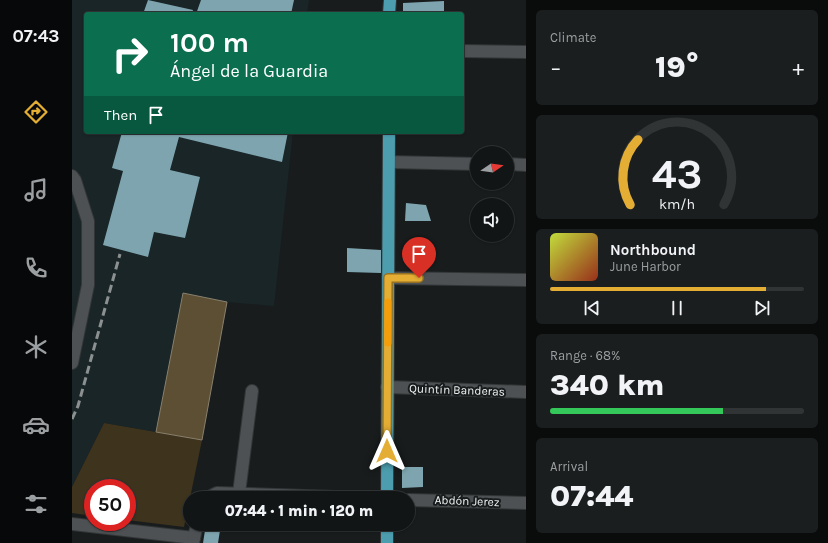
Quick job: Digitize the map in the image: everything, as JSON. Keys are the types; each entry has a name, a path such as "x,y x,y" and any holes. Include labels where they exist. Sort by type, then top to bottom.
{"main road":[{"path":"390,0 390,12"},
{"path":"387,491 389,134"},
{"path":"387,531 387,543"}],"street":[{"path":"464,51 526,52"},
{"path":"389,162 470,164"},
{"path":"514,164 526,165"},
{"path":"72,176 75,180 88,221 88,285 72,362"},
{"path":"388,278 526,280"},
{"name":"Quintín Banderas","path":"387,387 526,392"},
{"path":"239,491 252,391"},
{"name":"Abdón Jerez","path":"415,500 526,503"},
{"path":"72,524 194,541 196,531"}],"shaded area":[{"path":"72,0 309,0 307,12 84,12 84,134 293,134 274,306 227,302 202,440 104,423 72,487"},
{"path":"183,293 227,302 202,440 156,432"},
{"path":"104,423 202,440 191,491 183,491 183,527 136,521 136,479 84,479 84,515 72,513 72,487"}],"building":[{"path":"148,0 193,10 192,12 144,12"},
{"path":"201,0 294,0 291,12 197,12"},
{"path":"444,1 444,12 403,12 403,3"},
{"path":"121,134 288,134 282,162 179,137 170,170 200,177 185,238 154,232 148,257 103,245 123,171 112,168"},
{"path":"406,203 426,205 431,221 405,221"},
{"path":"347,248 381,250 381,273 347,272"},
{"path":"402,467 423,467 423,487 402,488"},
{"path":"205,531 220,531 218,543 203,543"}],"railway":[{"path":"72,419 78,406 120,254"}],"slow traffic":[{"path":"388,302 388,343"}],"route":[{"path":"387,451 388,278 419,278"}]}
